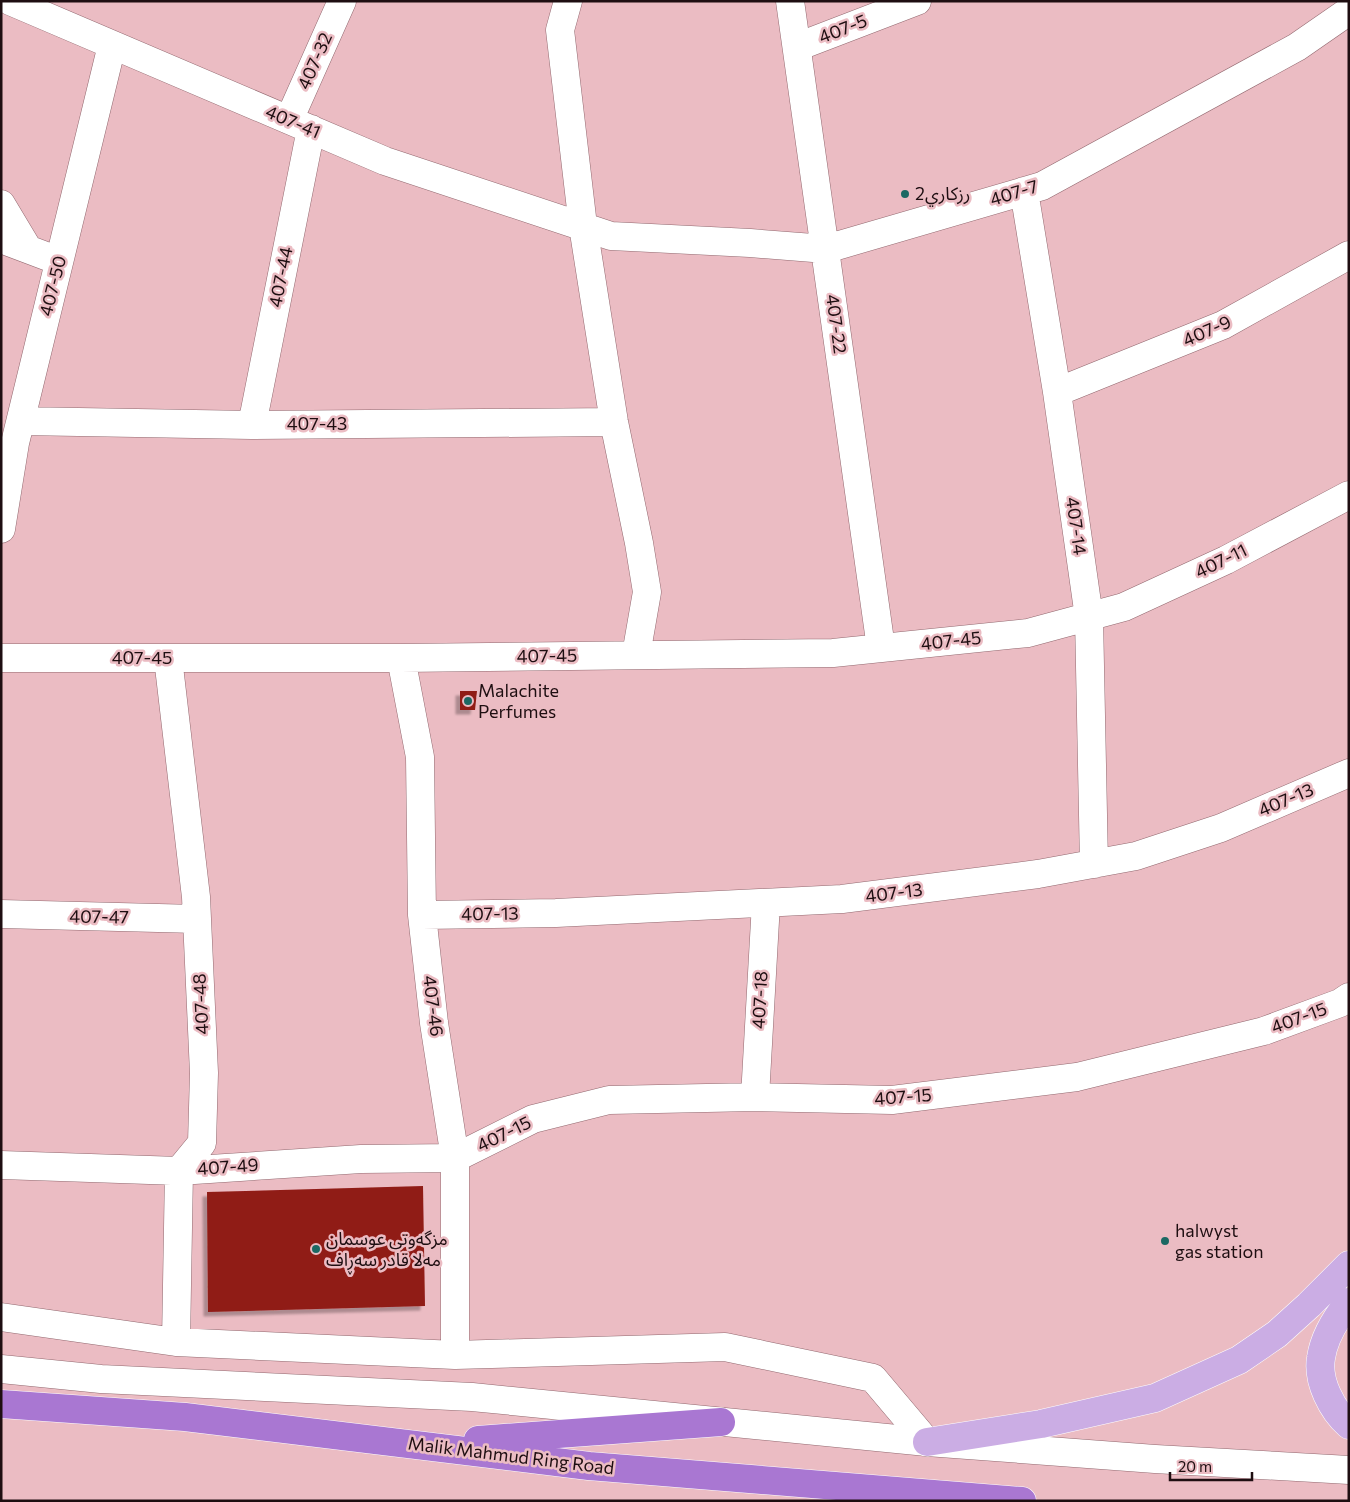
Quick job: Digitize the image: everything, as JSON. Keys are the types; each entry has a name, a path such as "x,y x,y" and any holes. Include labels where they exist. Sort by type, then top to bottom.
{"highway":[{"name":"Malik Mahmud Ring Road","path":"1,1404 184,1417 589,1466 1022,1501"},
{"path":"414,1444 721,1422"}],"main road":[{"path":"927,1442 1041,1424 1155,1398 1239,1360 1277,1334 1349,1265"},
{"path":"1349,1302 1332,1327 1320,1360 1322,1378 1327,1394 1334,1408 1349,1425"}],"street":[{"name":"407-41","path":"10,1 385,161 583,226"},
{"name":"407-32","path":"300,125 342,1"},
{"path":"568,1 560,30 583,226 614,422 640,543 646,592 636,655"},
{"name":"407-22","path":"790,1 881,648"},
{"name":"407-5","path":"797,47 917,1"},
{"name":"407-7","path":"583,226 612,236 750,242 826,249 1042,186 1297,47 1349,11"},
{"name":"407-50","path":"1,529 15,443 112,45"},
{"name":"407-44","path":"252,424 300,125"},
{"name":"407-14","path":"1024,191 1058,392 1089,616 1094,864"},
{"path":"1,204 28,250"},
{"path":"1,239 59,261"},
{"name":"407-9","path":"1058,392 1224,325 1349,255"},
{"name":"407-43","path":"21,421 252,424 614,422"},
{"name":"407-11","path":"1089,616 1124,607 1218,564 1349,495"},
{"name":"407-45","path":"1,658 402,658 833,653 1028,633 1089,616"},
{"name":"407-48","path":"168,658 196,897 204,1073 202,1143 179,1171"},
{"name":"407-46","path":"402,658 420,757 422,915 434,1023 455,1158 455,1355"},
{"name":"407-13","path":"422,915 556,913 861,897 1038,874 1136,856 1221,828 1346,781"},
{"name":"407-18","path":"755,1097 766,903"},
{"name":"407-47","path":"1,914 197,919"},
{"name":"407-15","path":"455,1158 533,1119 609,1100 755,1097 892,1100 1076,1077 1264,1031 1340,1003 1349,997"},
{"name":"407-49","path":"1,1165 179,1171 361,1159 455,1158"},
{"path":"176,1342 179,1171"},
{"path":"1,1317 176,1342 455,1355 725,1347 873,1378 927,1442"},
{"path":"1,1368 101,1378 472,1397 927,1442 1155,1459 1349,1470"}],"building":[{"name":"Malachite Perfumes","path":"460,691 477,691 475,710 460,710"},
{"name":"مزگەوتی عوسمان مەلا قادر سەڕاف","path":"423,1186 425,1306 208,1312 207,1192"}],"place":[{"name":"رزكاري2","path":"905,194"},
{"name":"Malachite Perfumes","path":"468,701"},
{"name":"halwyst gas station","path":"1165,1241"},
{"name":"مزگەوتی عوسمان مەلا قادر سەڕاف","path":"316,1249"}]}
